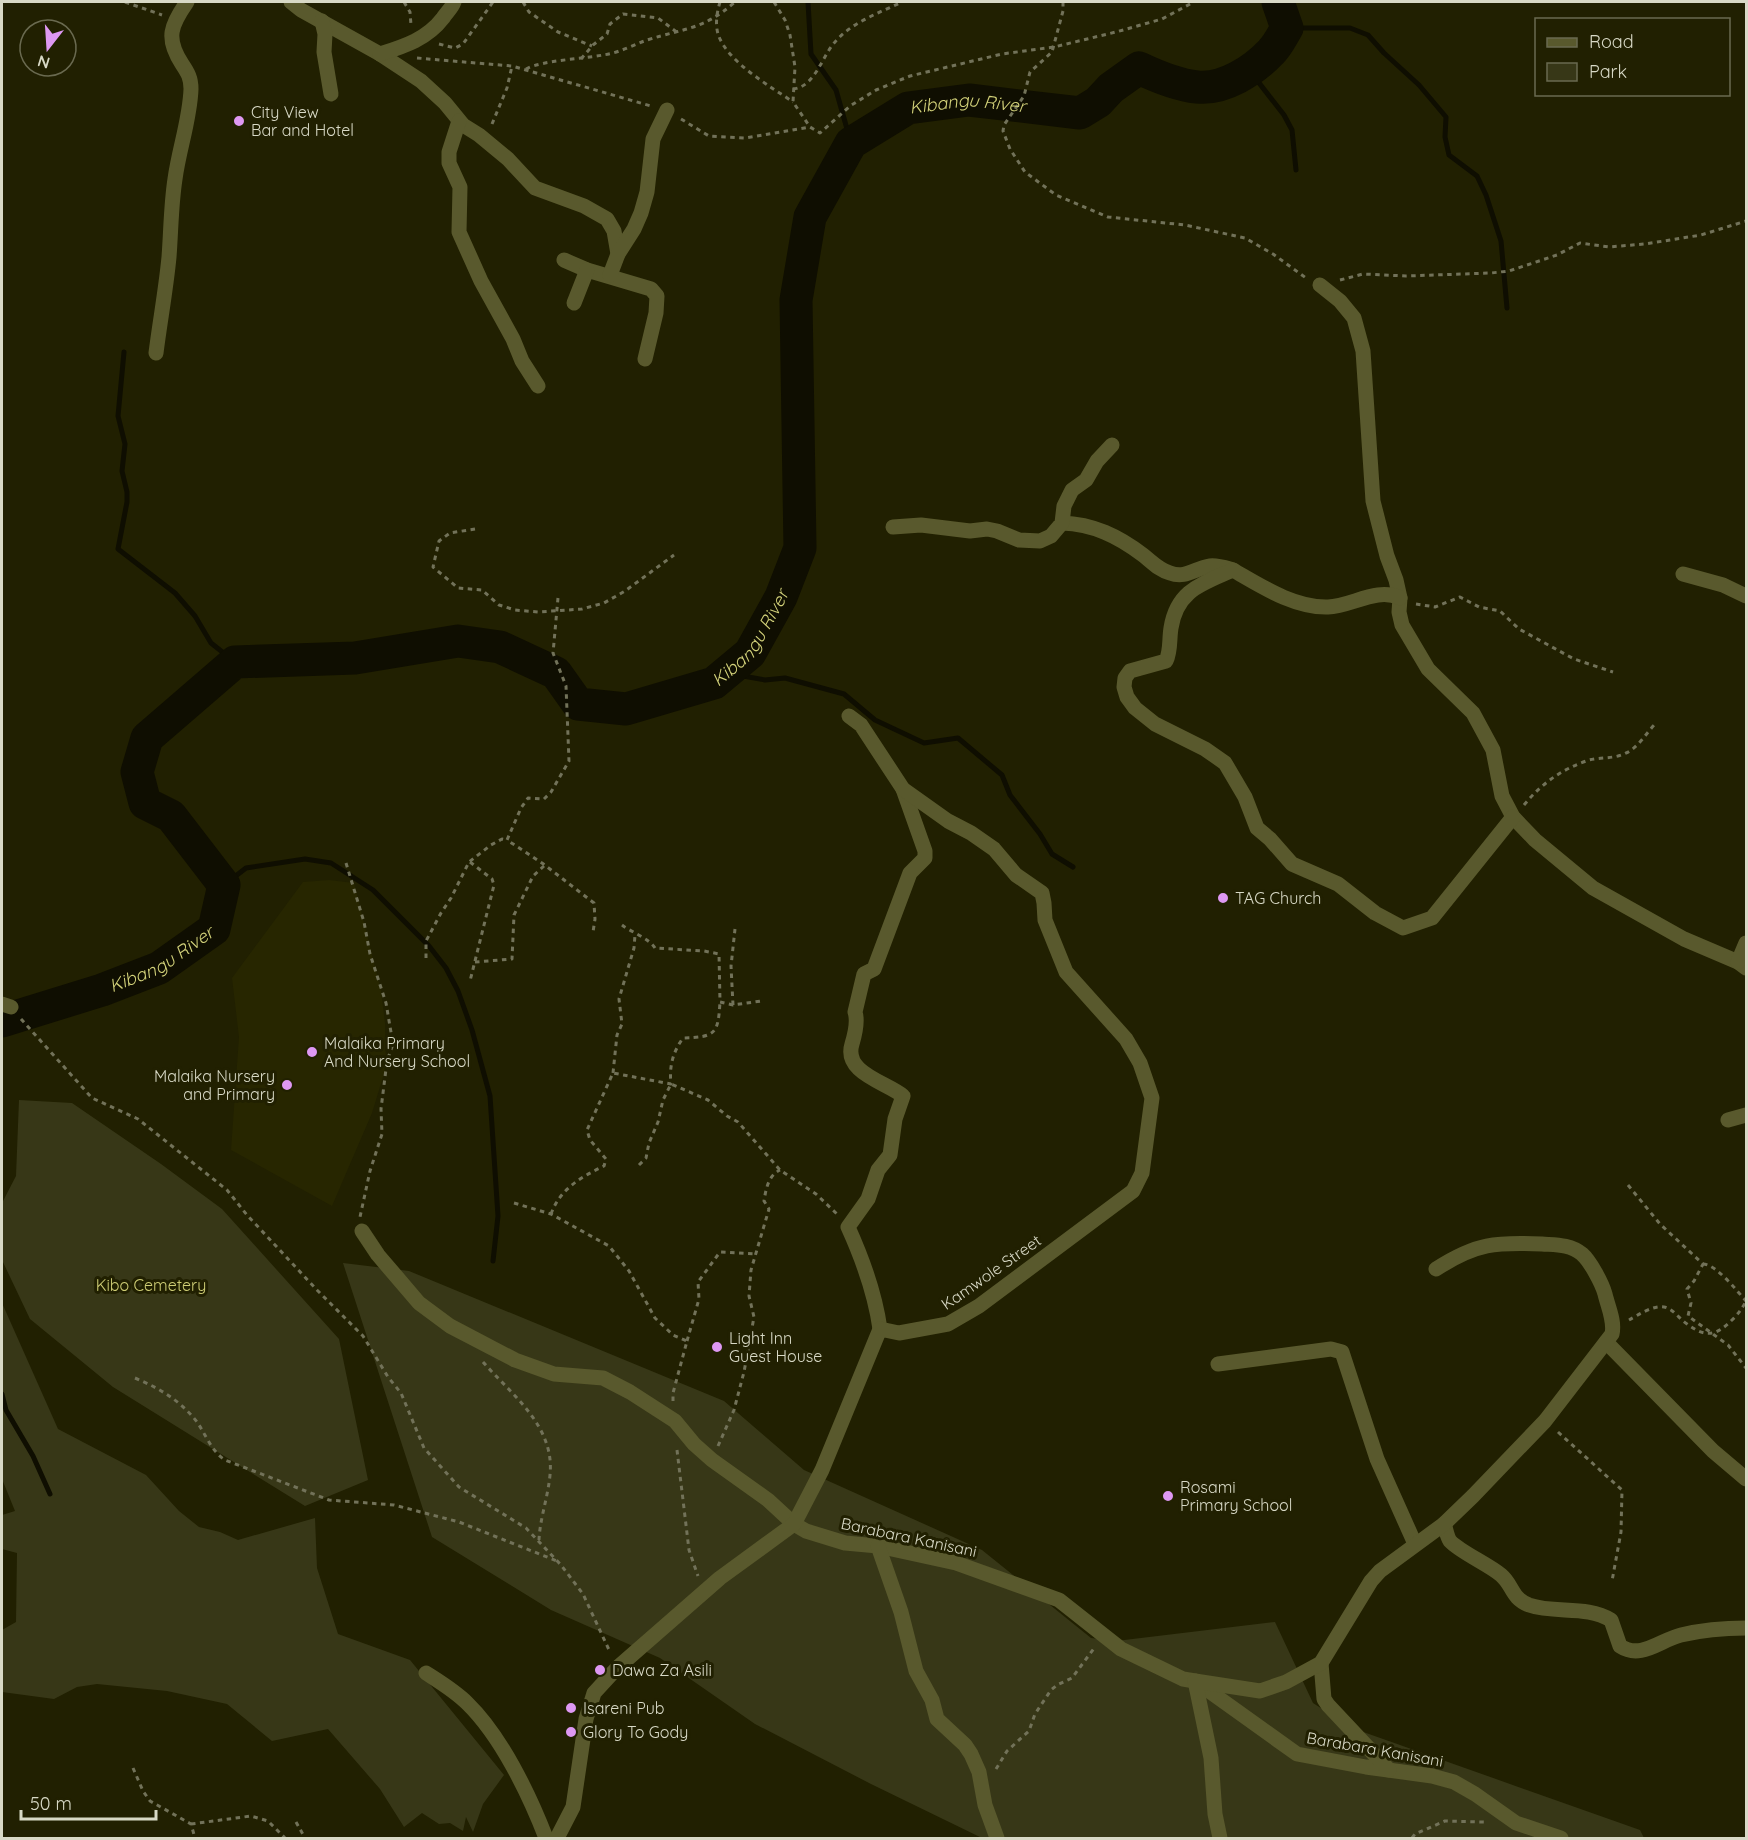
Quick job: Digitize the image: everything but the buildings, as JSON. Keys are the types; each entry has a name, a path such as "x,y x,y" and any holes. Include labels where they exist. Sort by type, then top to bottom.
{"street":[{"path":"156,353 168,260 175,179 191,90 190,76 178,59 171,42 174,20 187,2"},
{"path":"291,2 421,81 445,103 459,120 508,159 535,188 584,206 607,219 614,231 618,254"},
{"path":"380,54 418,40 435,29 454,2"},
{"path":"322,21 325,34 324,52 331,94"},
{"path":"610,275 618,254 641,213 647,192 653,139 668,110"},
{"path":"459,120 448,152 449,163 460,188 459,232 481,281 513,339 522,362 538,386"},
{"path":"564,260 587,270 651,289 657,296 656,313 645,359"},
{"path":"574,303 587,270"},
{"path":"1320,285 1340,301 1354,318 1363,351 1373,501 1400,598 1400,619 1428,669 1473,713 1493,750 1502,796 1513,817 1535,840 1593,888 1684,939 1742,965 1746,943"},
{"path":"893,527 921,525 970,531 987,529 1019,540 1040,541 1051,536 1062,523 1064,506 1072,490 1086,480 1112,445"},
{"path":"1062,523 1083,524 1096,528 1132,548 1159,568 1180,576 1209,566 1233,570 1277,595 1322,607 1354,603 1384,593 1400,598"},
{"path":"1233,570 1196,586 1188,592 1179,602 1173,615 1170,648 1166,661 1130,671 1125,678 1124,687 1127,697 1135,708 1155,724 1204,749 1225,763 1245,797 1257,828 1270,838 1292,864 1338,884 1375,913 1403,928 1432,918 1513,817"},
{"path":"1683,574 1723,585 1746,596"},
{"name":"Kamwole Street","path":"849,716 861,725 903,789 948,821 994,849 1016,875 1042,893 1045,920 1066,972 1126,1039 1140,1063 1152,1098 1142,1173 1133,1191 979,1306 948,1324 899,1333 880,1329"},
{"path":"557,1839 573,1807 579,1754 594,1693 617,1668 705,1592 794,1524 822,1470 880,1329 876,1299 859,1250 848,1227 868,1199 878,1170 890,1155 895,1119 903,1099 901,1094 862,1072 851,1059 849,1051 864,974 874,969 910,873 925,858 925,851 903,789"},
{"path":"1728,1120 1746,1115"},
{"name":"Barabara Kanisani","path":"362,1231 378,1255 419,1303 450,1326 515,1360 554,1374 603,1378 657,1408 675,1421 694,1444 712,1460 768,1500 794,1524 806,1531 845,1543 878,1546 956,1563 1059,1600 1121,1649 1183,1679 1195,1681 1297,1754 1432,1776 1454,1782 1516,1823 1561,1839"},
{"path":"1220,1839 1215,1814 1211,1758 1195,1681 1260,1691 1286,1682 1321,1663 1371,1581 1380,1571 1444,1524 1545,1421 1612,1334 1613,1327 1602,1284 1582,1254 1564,1245 1500,1243 1471,1250 1454,1257 1436,1269"},
{"path":"1606,1342 1713,1451 1746,1479"},
{"path":"1218,1364 1330,1349 1342,1352 1377,1459 1415,1544"},
{"path":"1444,1524 1450,1541 1503,1577 1519,1600 1537,1607 1597,1613 1605,1616 1611,1620 1620,1647 1628,1651 1646,1650 1680,1635 1726,1628 1746,1628"},
{"path":"878,1546 901,1612 916,1671 932,1700 937,1719 965,1745 971,1754 979,1772 985,1805 997,1839"},
{"path":"1321,1663 1324,1699 1389,1770"},
{"path":"426,1673 467,1703 483,1721 526,1791 546,1839"}],"path":[{"path":"125,2 174,20"},
{"path":"404,2 410,12 411,34 418,40 455,48 463,44 493,2"},
{"path":"523,2 530,12 558,32 592,46"},
{"path":"720,2 716,17 718,33 724,46 733,57 793,102 810,127 820,133 850,106 876,90 910,76 1002,54 1054,47 1162,19 1192,3"},
{"path":"526,69 540,64 606,55 645,41 678,33 704,24 735,2"},
{"path":"774,2 785,20 790,35 795,67 793,102"},
{"path":"794,89 801,88 807,83 828,50 845,32 869,17 902,2"},
{"path":"1063,2 1054,47 1050,55 1030,72 1024,96 1004,125 1003,131 1010,150 1025,172 1056,195 1108,218 1185,225 1245,238 1320,285 1363,274 1406,276 1509,271 1557,255 1580,243 1609,247 1645,244 1701,235 1746,221"},
{"path":"581,59 607,34 610,24 623,14 658,18 678,33"},
{"path":"411,58 526,69 668,110 709,136 745,138 810,127"},
{"path":"486,141 507,88 512,66"},
{"path":"475,529 450,533 439,541 434,567 458,588 482,590 499,605 529,612 582,609 604,603 625,591 674,555"},
{"path":"1400,598 1416,604 1435,607 1460,597 1479,607 1500,611 1519,629 1574,659 1613,672"},
{"path":"507,840 528,798 544,799 551,792 569,761 566,686 553,653 558,598"},
{"path":"1513,817 1548,780 1569,768 1590,760 1626,753 1634,748 1656,723"},
{"path":"426,958 426,941 469,862 490,845 502,839 507,840 594,903 593,932"},
{"path":"469,862 492,879 494,885 470,981"},
{"path":"346,863 364,922 370,954 386,1003 393,1044 387,1061 381,1109 382,1134 362,1204 362,1231"},
{"path":"475,962 512,959 514,915 533,876 544,866"},
{"path":"622,926 635,935 652,942 655,948 661,950 705,951 719,954 719,1024 713,1033 683,1038 676,1048 669,1069 671,1084 663,1100 646,1158 639,1165"},
{"path":"733,1005 731,966 735,929"},
{"path":"551,1214 555,1203 578,1179 604,1166 606,1159 590,1140 586,1130 613,1073 617,1035 622,1024 619,999 634,948 635,935"},
{"path":"720,1002 733,1005 761,1001"},
{"path":"6,1005 93,1098 138,1119 227,1190 247,1215 363,1336 388,1377 402,1393 424,1448 459,1487 526,1528 539,1539 583,1594 617,1668"},
{"path":"613,1073 671,1084 708,1100 738,1122 780,1170 816,1194 848,1227"},
{"path":"712,1460 734,1410 744,1372 754,1322 749,1296 751,1270 769,1209 764,1202 767,1185 773,1173 780,1170"},
{"path":"1613,1327 1660,1307 1666,1307 1687,1324 1703,1333 1712,1334 1720,1332 1742,1310 1746,1301 1716,1271 1707,1264 1703,1264 1660,1224 1628,1185"},
{"path":"514,1203 551,1214 609,1246 629,1271 655,1318 673,1335 687,1341"},
{"path":"705,1592 689,1550 673,1393 699,1299 698,1282 720,1252 757,1254"},
{"path":"1703,1264 1694,1281 1686,1289 1692,1303 1688,1316 1728,1345 1746,1368"},
{"path":"467,1335 479,1359 534,1418 547,1441 551,1458 550,1476 539,1539"},
{"path":"135,1378 156,1386 177,1402 196,1422 218,1456 225,1460 329,1500 394,1505 459,1522 559,1562"},
{"path":"1545,1421 1622,1490 1621,1532 1612,1581"},
{"path":"985,1795 999,1762 1019,1738 1029,1731 1042,1701 1057,1685 1072,1678 1095,1649 1100,1634"},
{"path":"133,1768 150,1801 191,1824 251,1816 268,1821 285,1839"},
{"path":"1412,1839 1415,1834 1445,1821 1516,1823"},
{"path":"296,1822 305,1839"},
{"path":"191,1824 195,1839"}],"shaded area":[{"name":"Malaika Primary And Nursery School","path":"329,880 354,883 381,991 385,1023 386,1067 372,1113 332,1206 231,1150 239,1037 232,978 303,882"}],"green space":[{"name":"Kibo Cemetery","path":"19,1100 72,1103 222,1209 339,1339 368,1480 305,1506 113,1387 30,1319 2,1260 2,1203 16,1176"},
{"path":"343,1263 409,1271 724,1401 804,1470 982,1550 1091,1638 1116,1641 1275,1622 1313,1703 1352,1728 1640,1830 1644,1838 982,1838 755,1724 660,1658 551,1610 432,1537"},
{"path":"2,1303 58,1429 146,1475 179,1511 199,1527 220,1532 238,1540 315,1518 317,1568 338,1634 410,1660 504,1775 483,1804 473,1832 466,1817 463,1831 450,1823 439,1824 422,1813 404,1827 380,1789 328,1729 272,1741 227,1704 167,1691 97,1684 77,1687 54,1699 2,1692 2,1630 16,1622 17,1553 2,1549 2,1515 15,1511 2,1479"}],"waterway":[{"path":"808,2 811,54 836,90 851,143"},
{"name":"Kibangu River","path":"2,1021 102,990 159,968 214,929 224,885 171,816 145,803 137,772 147,738 235,662 355,658 458,641 500,647 556,673 578,704 626,709 714,683 750,653 781,597 800,548 796,300 810,217 851,143 908,108 969,100 1080,113 1098,102 1111,88 1139,68 1190,86 1207,87 1228,82 1256,65 1271,52 1280,40 1287,28 1278,2"},
{"path":"1287,28 1350,28 1368,35 1419,85 1446,117 1445,137 1449,155 1477,176 1486,195 1501,241 1507,308"},
{"path":"1249,70 1284,115 1292,130 1296,170"},
{"path":"124,352 118,416 125,444 122,471 127,502 118,549 175,593 195,616 211,643 235,662"},
{"path":"726,673 765,680 785,678 844,694 875,720 924,743 958,738 1002,775 1010,795 1040,834 1052,854 1073,867"},
{"path":"224,885 246,868 305,859 331,863 373,890 429,946 446,968 458,991 472,1030 490,1096 498,1216 493,1261"},
{"name":"Kibangu River","path":"2,1028 6,1020"},
{"path":"2,1394 6,1410 33,1456 50,1494"}],"place":[{"name":"City View Bar and Hotel","path":"239,121"},
{"name":"TAG Church","path":"1223,898"},
{"name":"Malaika Primary And Nursery School","path":"312,1052"},
{"name":"Malaika Nursery and Primary","path":"287,1085"},
{"name":"Light Inn Guest House","path":"717,1347"},
{"name":"Rosami Primary School","path":"1168,1496"},
{"name":"Dawa Za Asili","path":"600,1670"},
{"name":"Isareni Pub","path":"571,1708"},
{"name":"Glory To Gody","path":"571,1732"}]}
